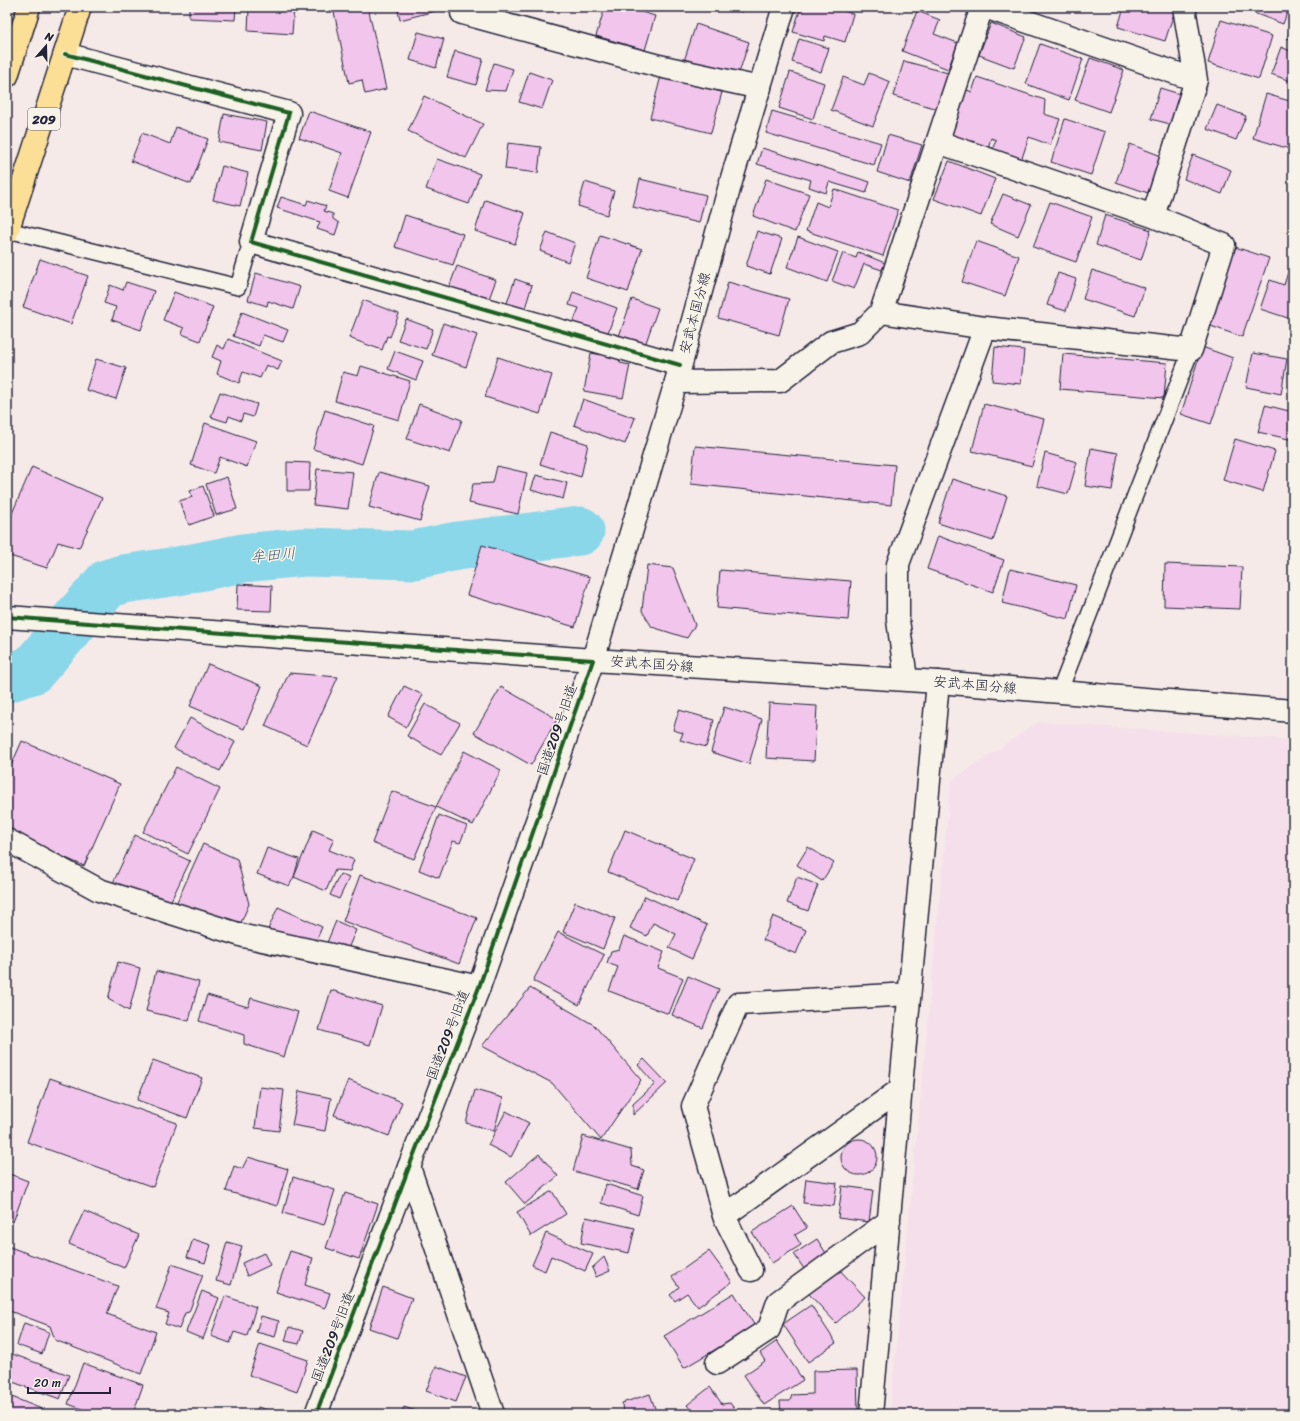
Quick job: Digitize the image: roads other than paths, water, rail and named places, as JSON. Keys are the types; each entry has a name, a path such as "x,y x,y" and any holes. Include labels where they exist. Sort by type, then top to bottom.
{"highway":[{"path":"7,76 29,7"},
{"name":"209","path":"7,231 80,7"}],"street":[{"path":"463,7 462,13 659,66 760,88"},
{"name":"安武本国分線","path":"784,7 732,178 678,374 593,660 906,679 1293,711"},
{"path":"65,54 289,113 251,242 678,374 780,380 831,342 860,333 881,312 983,7 1196,80"},
{"path":"1153,216 1196,80 1184,7"},
{"path":"881,312 986,328 1192,350 1224,245 1153,216 938,142"},
{"path":"906,679 898,620 898,564 986,328"},
{"path":"7,617 593,660"},
{"name":"国道209号旧道","path":"316,1414 409,1167 479,987 593,660"},
{"path":"871,1414 938,682"},
{"path":"7,840 99,890 244,936 479,987"},
{"path":"751,1270 724,1216 693,1106 738,1004 909,994"},
{"path":"724,1216 901,1090"},
{"path":"409,1167 493,1414"},
{"path":"717,1363 769,1329 778,1302 889,1221"}],"lane":[{"path":"7,231 238,287 251,242"},
{"path":"1059,692 1192,350"}],"waterway":[{"name":"牟田川","path":"7,678 32,670 107,584 123,579 178,571 243,558 304,552 414,555 457,546 580,531"}]}
